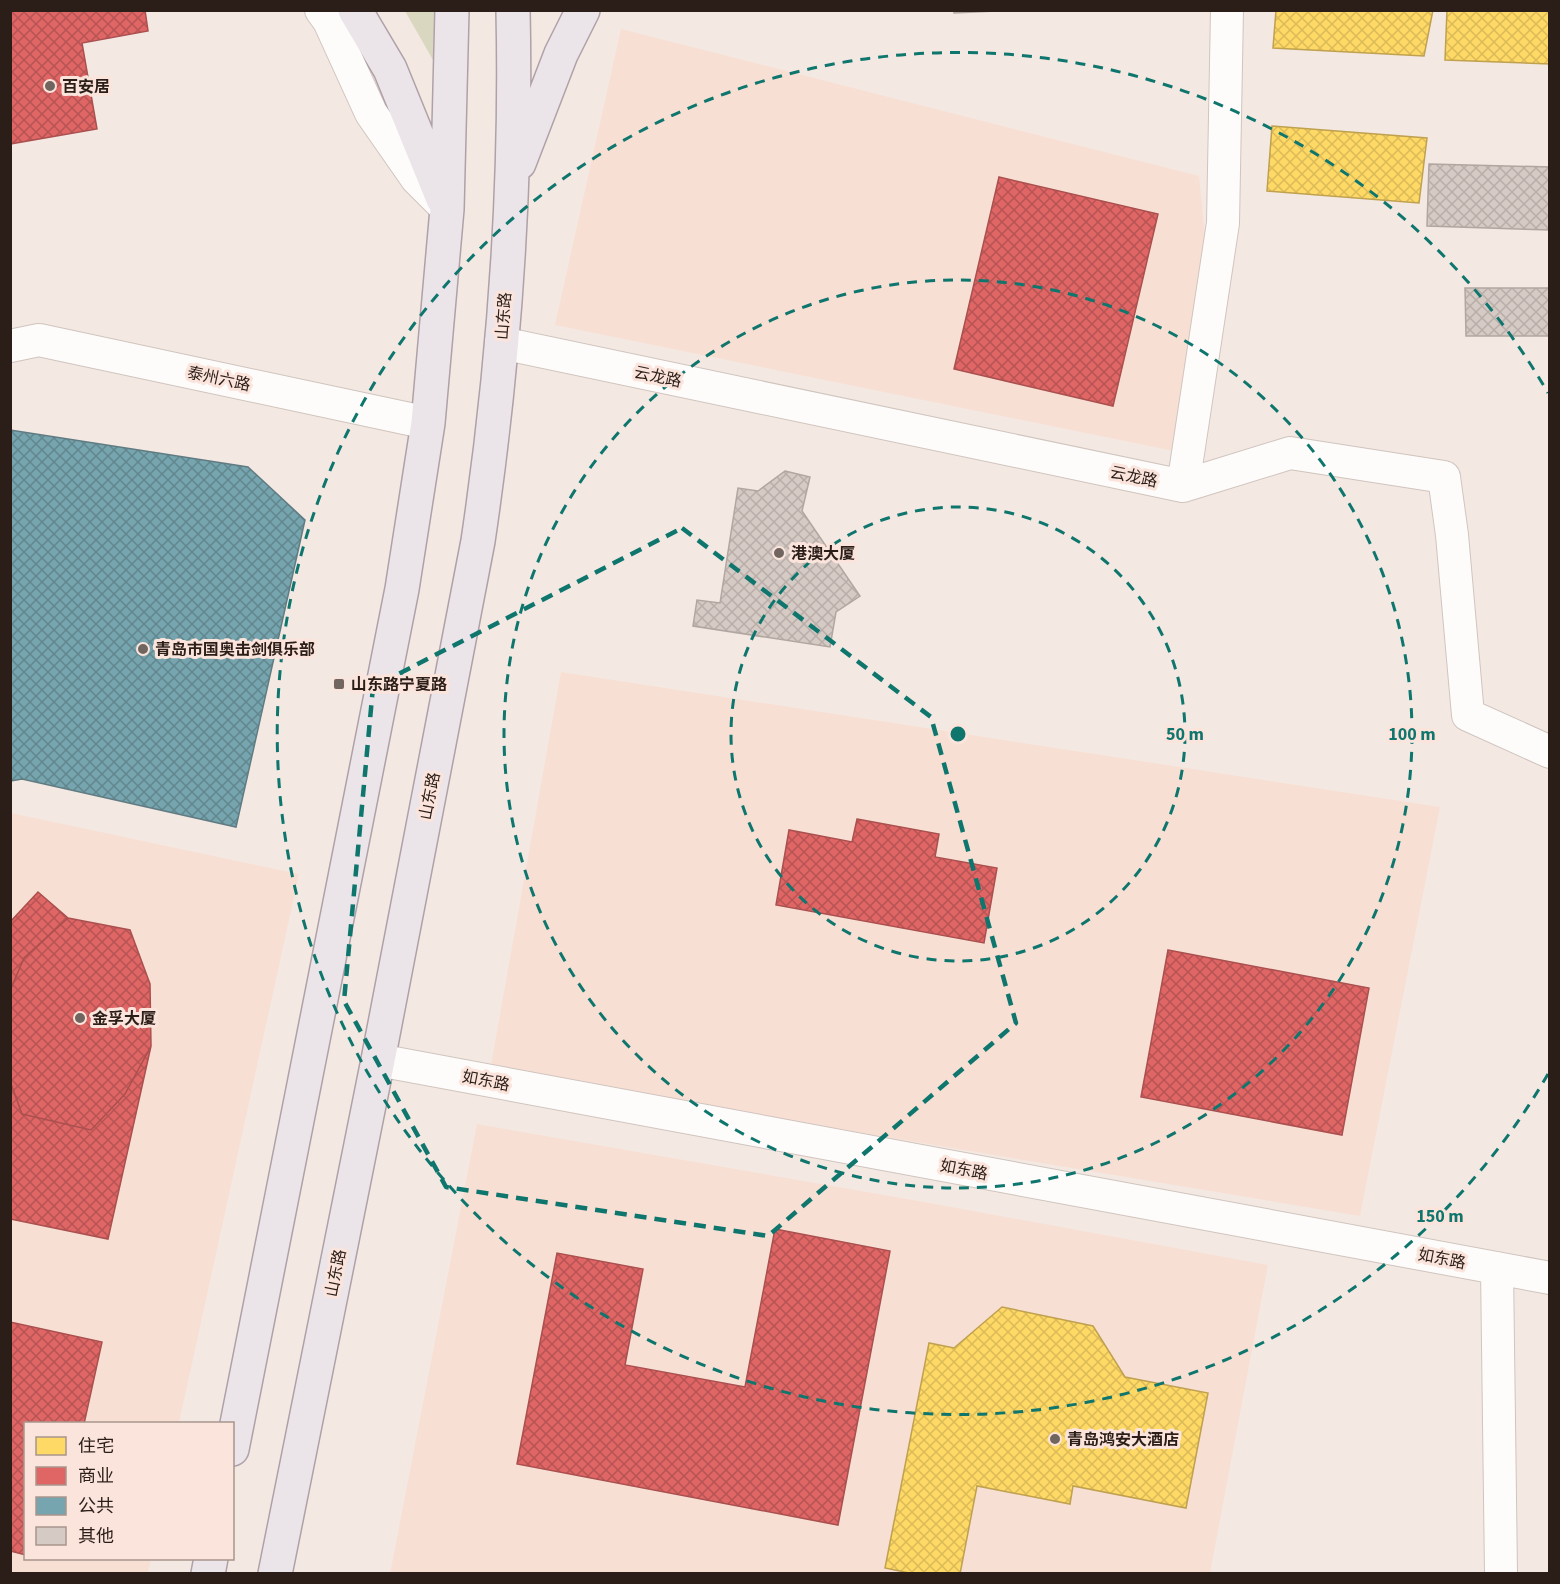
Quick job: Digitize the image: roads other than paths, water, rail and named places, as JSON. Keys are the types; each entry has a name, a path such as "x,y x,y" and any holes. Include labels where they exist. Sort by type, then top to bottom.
{"main road":[{"path":"355,10 390,69 447,209"},
{"path":"234,1439 400,600 428,423 447,209 452,10"},
{"name":"山东路","path":"275,1574 378,1060 478,541 491,459 512,181 513,10"},
{"path":"512,181 561,54 583,10"}],"street":[{"path":"321,10 329,21 371,113 417,178 447,209"},
{"path":"1183,486 1223,223 1227,10"},
{"name":"泰州六路","path":"10,346 39,340 428,423"},
{"name":"云龙路","path":"501,343 1183,486 1290,453 1444,477 1452,535 1468,715 1550,752"},
{"name":"如东路","path":"378,1060 1550,1278"},
{"path":"1497,1268 1501,1574"}],"place":[{"name":"百安居","path":"50,86"},
{"name":"港澳大厦","path":"779,553"},
{"name":"青岛市国奥击剑俱乐部","path":"143,649"},
{"name":"山东路宁夏路","path":"339,684"},
{"name":"金孚大厦","path":"80,1018"},
{"name":"青岛鸿安大酒店","path":"1055,1439"}]}
